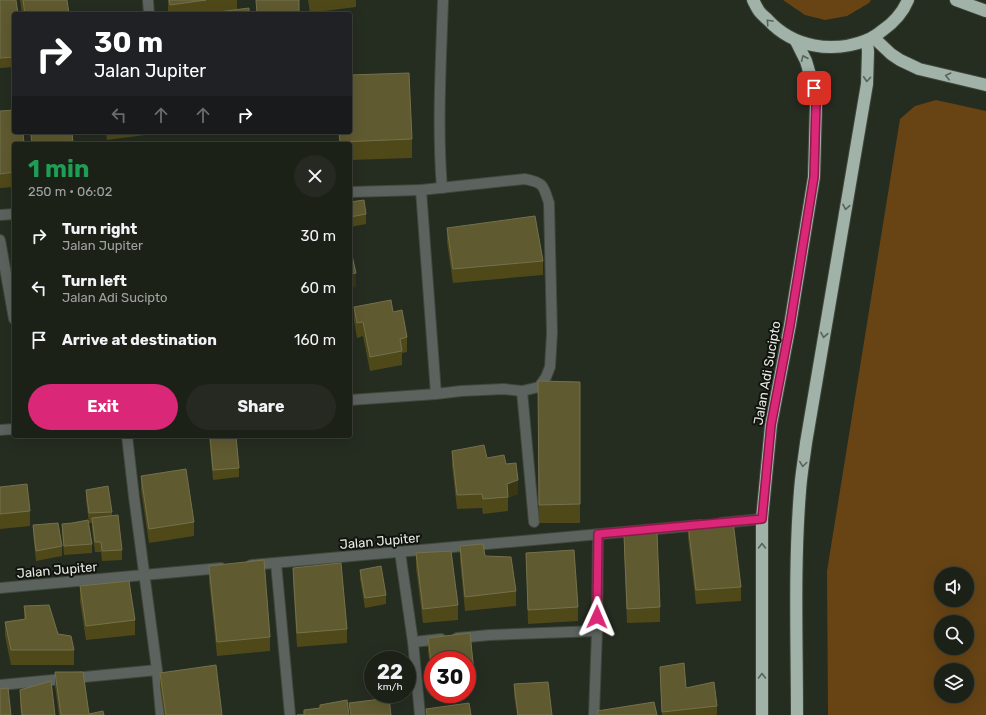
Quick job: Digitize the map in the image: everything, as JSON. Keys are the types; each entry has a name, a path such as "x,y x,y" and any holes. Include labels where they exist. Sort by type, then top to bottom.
{"highway":[{"path":"753,0 759,11 776,29 796,41 820,47 844,47 870,39 892,23 906,5 908,0"},
{"path":"956,0 986,11"},
{"path":"870,39 900,60 919,69 986,85"},
{"path":"797,715 797,533 800,490 806,443 867,84 870,39"},
{"name":"Jalan Adi Sucipto","path":"762,715 762,519 771,425 790,325 814,177 816,104 814,88 806,61 796,41"}],"street":[{"path":"148,0 149,12"},
{"path":"442,188 440,152 440,74 443,0"},
{"path":"352,192 421,190 525,179 538,182 544,188 549,203 552,333 550,367 546,377 539,387 522,391 497,389 352,400"},
{"path":"421,190 436,394"},
{"path":"0,215 12,214"},
{"path":"0,240 12,309"},
{"path":"522,391 534,522"},
{"path":"0,430 12,429"},
{"path":"127,438 157,670 161,715"},
{"name":"Jalan Jupiter","path":"245,566 762,519"},
{"path":"594,715 598,534"},
{"path":"400,552 413,642 420,715"},
{"path":"276,563 290,715"},
{"name":"Jalan Jupiter","path":"0,588 230,567"},
{"path":"413,642 490,635 597,631"},
{"path":"0,685 157,670"}],"shaded area":[{"path":"783,0 871,0 869,3 847,16 825,20 805,15"},
{"path":"936,100 986,111 986,715 828,715 827,571 900,119 915,106"}],"building":[{"path":"0,0 16,0 18,12 12,12 12,57 0,58"},
{"path":"23,0 67,0 69,12 25,12"},
{"path":"169,0 206,0 170,5"},
{"path":"256,0 299,0 299,12 257,12"},
{"path":"249,8 249,12 218,12"},
{"path":"409,73 412,139 340,142 339,134 352,134 352,75"},
{"path":"12,110 12,134 23,134 24,142 12,142 12,172 0,174 0,111"},
{"path":"31,134 72,134 73,142 32,142"},
{"path":"364,200 366,214 352,217 352,202"},
{"path":"535,216 543,261 453,269 447,228"},
{"path":"352,256 356,273 352,274"},
{"path":"391,300 393,312 402,310 407,337 400,339 402,351 370,357 363,322 357,323 354,307"},
{"path":"538,381 580,382 580,504 539,505"},
{"path":"210,438 236,438 239,468 213,470"},
{"path":"484,445 487,458 504,455 506,464 516,463 518,480 507,484 508,497 483,499 482,494 457,495 452,451"},
{"path":"186,469 194,522 149,529 141,476"},
{"path":"27,484 30,511 0,514 0,487"},
{"path":"108,486 112,512 89,513 86,490"},
{"path":"118,515 122,550 102,551 101,542 95,542 92,518"},
{"path":"88,520 92,544 64,546 62,524"},
{"path":"733,521 741,587 696,590 688,524"},
{"path":"58,523 62,546 36,551 33,525"},
{"path":"657,533 660,607 627,609 624,535"},
{"path":"483,544 485,556 511,557 516,591 465,597 460,546"},
{"path":"574,550 578,607 528,610 526,553"},
{"path":"451,551 458,605 423,609 416,553"},
{"path":"264,560 270,637 217,642 209,566"},
{"path":"341,563 347,629 297,633 293,568"},
{"path":"381,566 386,595 365,598 360,570"},
{"path":"129,581 135,620 86,626 80,586"},
{"path":"49,605 58,634 71,636 74,650 11,650 5,622 26,619 24,606"},
{"path":"470,633 472,651 430,651 428,638"},
{"path":"684,663 686,688 714,682 717,706 662,712 660,667"},
{"path":"216,665 222,715 166,715 160,673"},
{"path":"55,672 83,672 89,714 103,711 104,715 61,715"},
{"path":"51,681 55,715 22,715 20,690"},
{"path":"548,682 552,715 518,715 514,684"},
{"path":"8,688 11,715 0,715 0,689"},
{"path":"347,700 349,715 304,715 304,710 320,708 320,705"},
{"path":"364,701 364,703 390,703 391,715 351,715 349,703"},
{"path":"654,702 657,715 598,715 597,711"},
{"path":"469,703 471,715 427,715 426,709"}],"route":[{"path":"597,617 598,534 762,519 771,425 790,325 814,177 816,104 814,88"}]}
